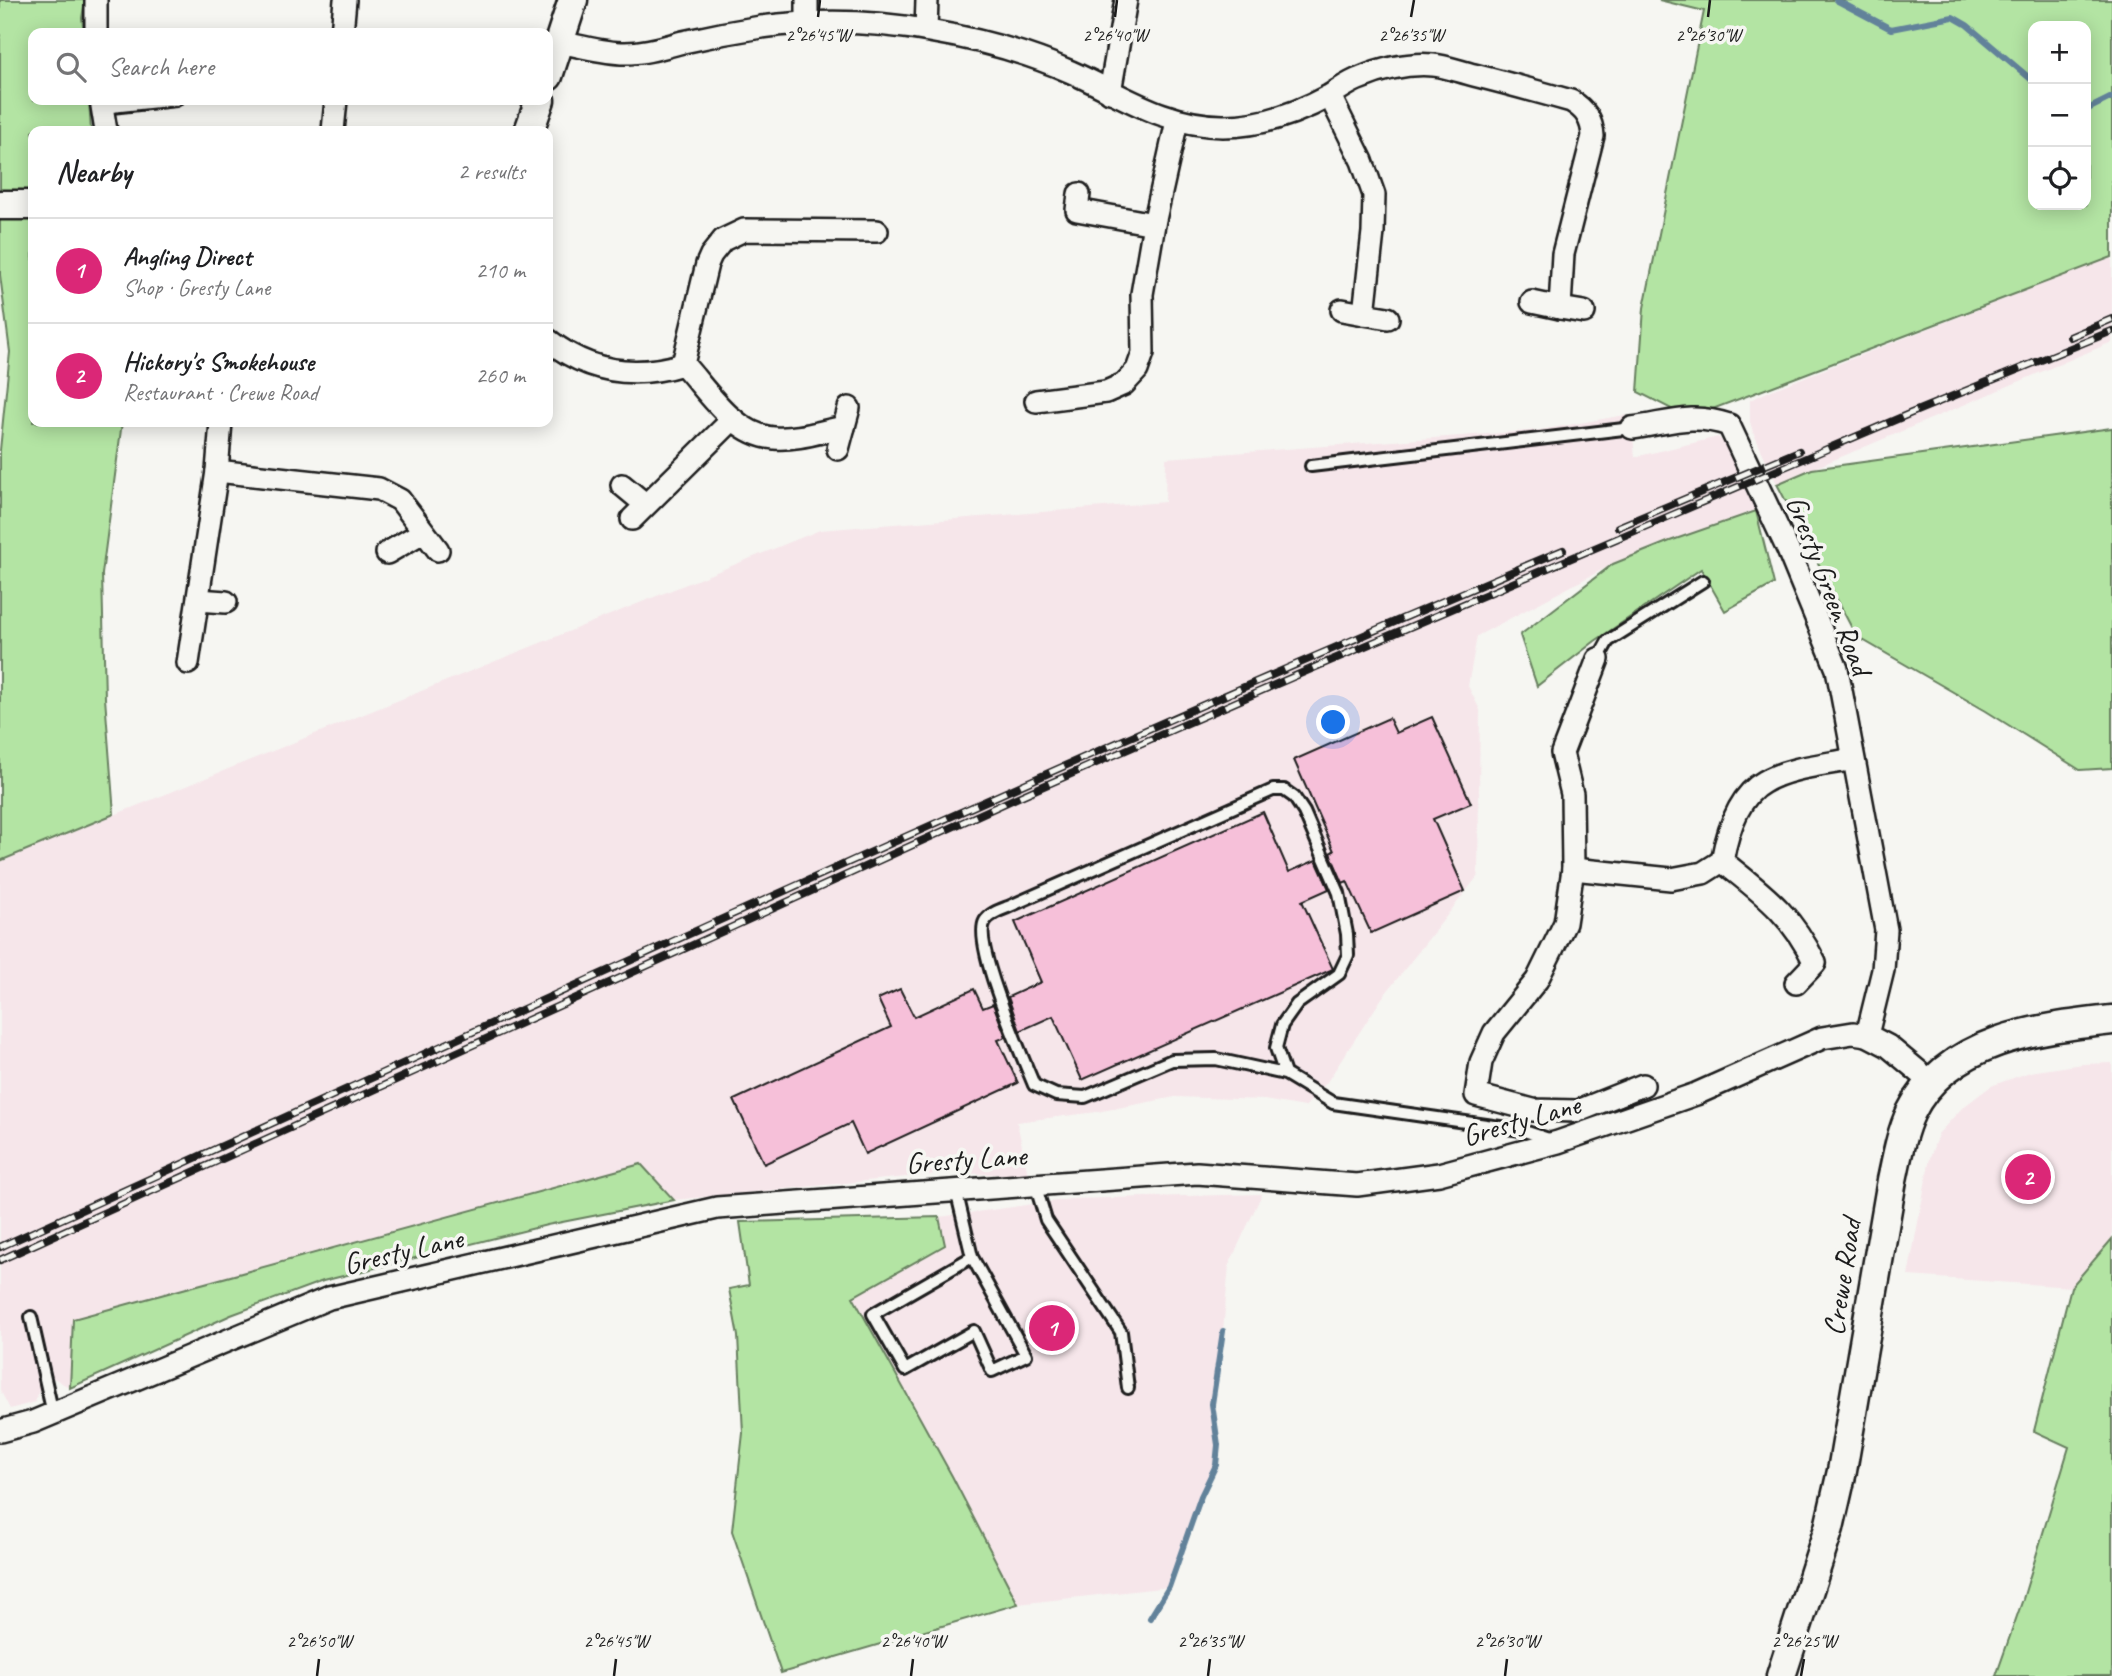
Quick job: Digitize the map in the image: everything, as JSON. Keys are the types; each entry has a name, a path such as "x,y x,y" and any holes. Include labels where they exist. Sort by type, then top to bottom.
{"street":[{"path":"96,0 96,28"},
{"path":"342,28 345,0"},
{"path":"553,61 573,0"},
{"path":"807,0 807,23"},
{"path":"926,30 927,0"},
{"path":"1110,92 1126,0"},
{"path":"559,42 622,53 653,49 722,33 807,23 860,23 926,30 963,37 1036,58 1177,121 1213,125 1250,124 1290,114 1330,96 1356,79 1413,66 1435,65 1531,90 1571,101 1578,106 1590,119 1594,136 1570,219 1563,254 1560,308"},
{"path":"1330,96 1362,161 1374,195 1373,232 1364,314"},
{"path":"101,105 105,126"},
{"path":"333,126 336,105"},
{"path":"531,126 538,105"},
{"path":"1036,401 1106,392 1124,384 1137,370 1143,353 1142,293 1177,121"},
{"path":"0,205 28,205"},
{"path":"1077,210 1154,224"},
{"path":"683,364 708,264 711,255 723,240 744,230 877,231"},
{"path":"1532,302 1584,312"},
{"path":"1342,310 1388,318"},
{"path":"553,343 580,361 621,372 663,370 683,364"},
{"path":"683,364 733,419 752,432 775,438 789,438 846,417 838,449"},
{"name":"Gresty Green Road","path":"1632,428 1689,418 1712,419 1729,425 1788,550 1837,669 1886,930 1883,970 1867,1035"},
{"path":"622,485 638,512 733,419"},
{"path":"188,663 217,471 220,427"},
{"path":"217,471 379,489 400,500 408,508 438,550"},
{"path":"387,552 423,532"},
{"path":"198,600 226,602"},
{"path":"1598,659 1562,753 1572,793 1573,869 1565,923 1538,980 1494,1033 1481,1062 1476,1095 1533,1110 1577,1111 1643,1085"},
{"path":"1573,869 1671,879 1703,873 1721,861 1726,838 1740,806 1763,782 1793,771 1853,759"},
{"path":"1721,861 1776,905 1802,937 1815,962 1796,983"},
{"name":"Crewe Road","path":"1781,1676 1829,1528 1842,1471 1898,1152 1910,1113 1930,1081 1957,1061 2024,1033 2112,1020"},
{"name":"Gresty Lane","path":"0,1431 53,1414 329,1298 717,1208 1198,1173 1357,1185 1439,1174 1558,1142 1696,1094 1822,1038 1853,1033 1867,1035"},
{"path":"1867,1035 1888,1046 1930,1081"}],"lane":[{"path":"1311,466 1632,428"},
{"path":"1598,659 1608,641 1703,581"},
{"path":"1285,1074 1276,1048 1282,1026 1297,1004 1339,974 1348,955 1339,893 1304,812 1294,797 1284,790 1273,790 1020,901 993,913 984,922 982,934 997,995 1034,1085 1056,1095 1085,1097 1172,1060 1216,1059 1285,1074 1333,1103 1521,1130 1558,1142"},
{"path":"1035,1184 1046,1220 1121,1332 1128,1388"},
{"path":"956,1190 972,1257 1026,1355 992,1371 974,1331 905,1370 873,1314 972,1257"},
{"path":"31,1317 53,1414"}],"shaded area":[{"path":"2112,257 2112,342 1777,484 1753,432 1750,400"},
{"path":"1625,415 1632,428 1635,457 1718,437 1726,445 1756,511 1613,564 1477,636 1468,686 1480,710 1478,876 1382,998 1327,1082 1305,1107 1264,1100 1175,1097 1097,1112 1017,1122 1028,1175 947,1173 674,1200 640,1164 73,1319 70,1388 54,1378 40,1387 35,1402 10,1409 0,1390 0,861 820,530 1165,502 1166,458 1540,430"},
{"path":"2112,1063 2112,1239 2071,1287 1908,1276 1930,1158 1938,1134 1962,1108 1991,1086 2030,1072 2083,1064"},
{"path":"1262,1194 1229,1265 1212,1404 1218,1445 1216,1465 1201,1496 1169,1587 1018,1604 952,1476 853,1297 945,1245 939,1217 1071,1199"}],"green space":[{"path":"0,0 85,0 83,28 28,28 28,105 89,105 91,126 28,126 28,427 121,427 102,574 105,698 114,814 0,861 0,450 10,352 0,275"},
{"path":"1659,0 2112,0 2112,257 1689,418 1638,392 1644,308 1704,11"},
{"path":"2112,428 2112,768 2080,770 1986,711 1856,636 1777,484 1812,469"},
{"path":"1756,511 1774,584 1725,611 1701,569 1595,641 1537,686 1520,635 1613,564"},
{"path":"641,1164 674,1200 547,1225 323,1281 231,1315 70,1388 73,1319"},
{"path":"939,1217 945,1245 853,1297 952,1476 1018,1604 781,1673 732,1531 743,1433 738,1336 729,1289 749,1285 740,1222"},
{"path":"2112,1239 2112,1676 1996,1676 2023,1599 2069,1447 2034,1431 2071,1287"}],"building":[{"path":"1432,717 1471,803 1433,819 1465,891 1371,933 1347,881 1343,883 1330,853 1334,851 1294,760 1389,718 1396,733"},
{"path":"1263,812 1289,872 1316,860 1329,889 1302,901 1333,969 1082,1080 1053,1016 1020,1031 1008,997 1041,982 1015,922"},
{"path":"900,989 914,1017 974,989 983,1008 993,1004 1006,1037 998,1040 1018,1083 865,1154 851,1123 764,1164 734,1100 891,1027 878,999"}],"waterway":[{"path":"1836,0 1891,29 1953,17 1967,25 2028,77"},
{"path":"2091,108 2112,97"},
{"path":"1150,1618 1169,1587 1201,1496 1216,1465 1218,1445 1212,1404 1223,1331"}],"railway":[{"path":"2070,337 2112,319"},
{"path":"0,1260 1016,798 1909,414 2112,331"},
{"path":"1618,527 1799,451"},
{"path":"0,1247 584,981 1170,719 1563,550"}],"place":[{"name":"Hickory's Smokehouse","path":"2028,1177"},
{"name":"Angling Direct","path":"1052,1328"}]}
